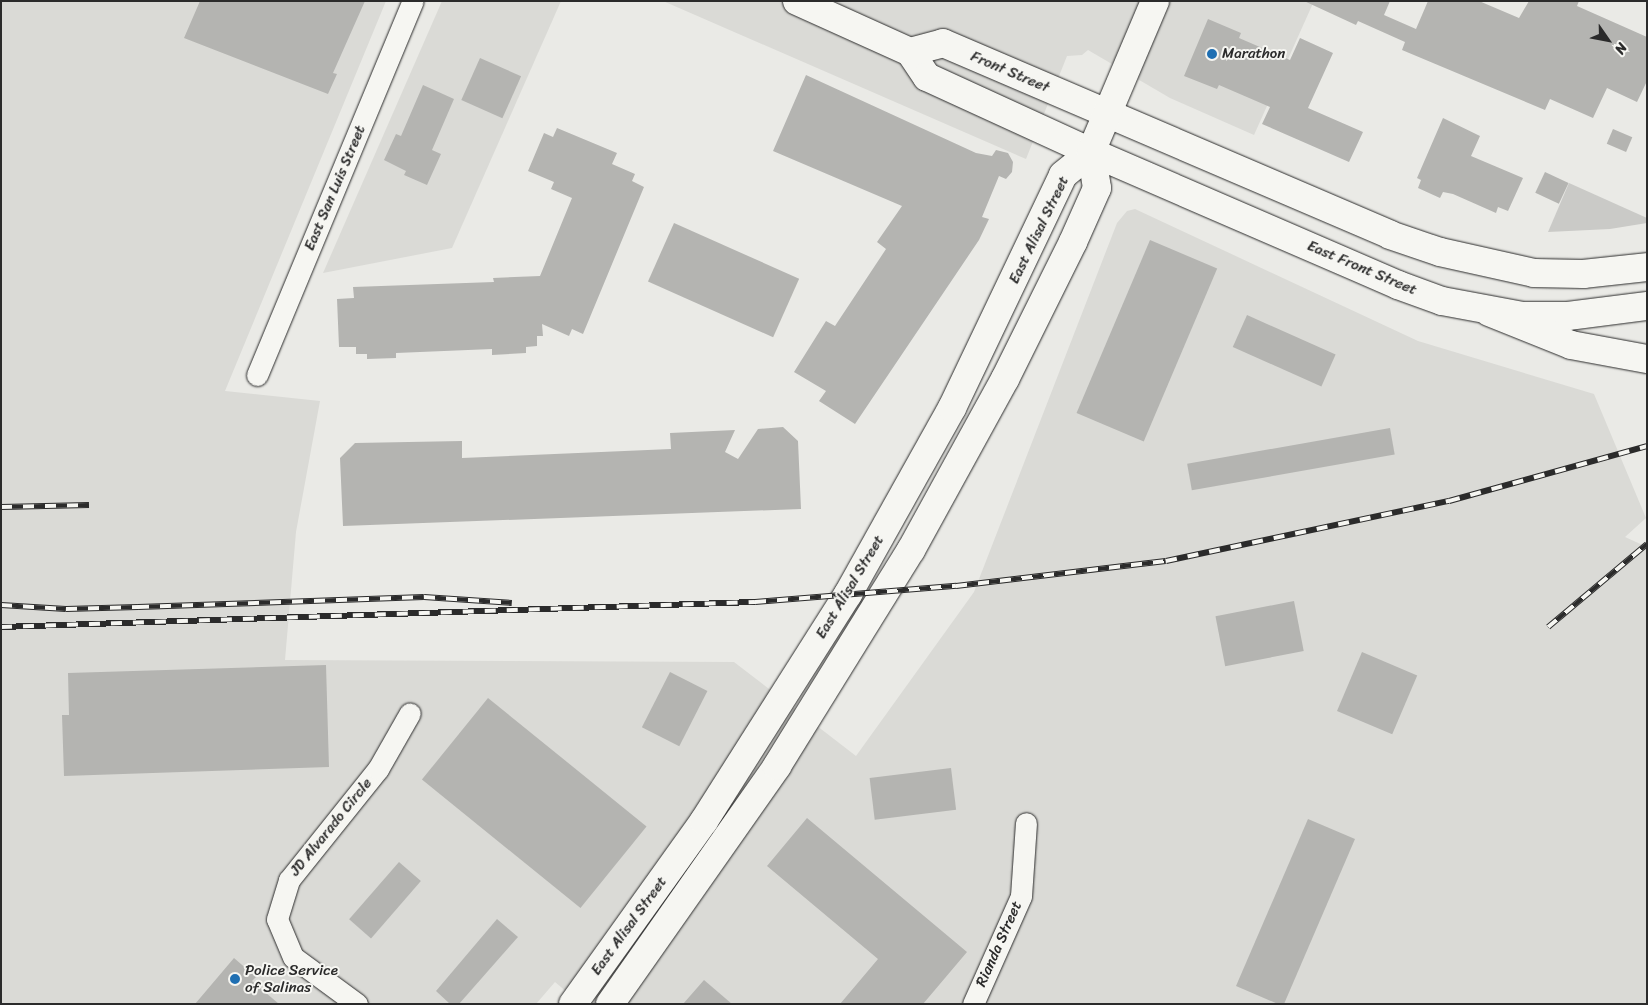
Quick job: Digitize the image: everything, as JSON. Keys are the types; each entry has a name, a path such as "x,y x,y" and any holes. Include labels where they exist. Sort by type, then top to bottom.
{"main road":[{"path":"797,1 910,52 927,77 1092,152"},
{"name":"East Alisal Street","path":"573,1004 704,821 848,594 952,408 1063,175 1092,152 1121,78 1155,1"},
{"name":"Front Street","path":"910,52 944,43 1108,114"},
{"path":"1108,114 1390,235 1440,252 1534,273 1583,274 1647,267"},
{"name":"East Alisal Street","path":"610,1004 762,790 911,550 1005,379 1073,242 1097,188 1092,152"},
{"name":"East Front Street","path":"1092,152 1398,285 1442,301 1488,312 1568,316 1647,306"},
{"path":"1488,312 1570,345 1647,359"}],"street":[{"name":"East San Luis Street","path":"257,375 413,1"},
{"name":"JD Alvarado Circle","path":"357,1004 293,957 277,919 289,880 378,769 410,713"},
{"name":"Rianda Street","path":"973,1004 1021,896 1026,822"}],"shaded area":[{"path":"1,1 386,1 225,391 320,401 296,532 285,660 734,662 856,756 974,592 1117,223 1127,211 1135,209 1418,341 1594,394 1646,518 1625,537 1647,547 1647,1004 581,1004 555,982 536,1004 1,1004"},
{"path":"442,1 561,1 452,248 323,273"},
{"path":"663,1 1314,1 1254,135 1170,98 1088,50 1082,55 1067,56 1026,159"},
{"path":"1569,183 1647,218 1647,223 1610,229 1548,232"}],"building":[{"path":"200,1 365,1 333,73 337,74 328,94 184,38"},
{"path":"1304,1 1390,1 1384,15 1416,29 1428,1 1479,1 1519,18 1529,1 1579,1 1577,6 1647,37 1647,81 1637,102 1607,88 1593,118 1550,99 1545,110 1402,50 1405,42 1358,21 1356,25"},
{"path":"1208,19 1241,33 1239,38 1290,60 1300,38 1333,53 1308,108 1363,132 1349,162 1262,124 1270,107 1219,85 1217,89 1184,76"},
{"path":"480,58 521,76 502,118 461,100"},
{"path":"806,75 976,153 992,156 996,150 1008,153 1013,162 1012,172 1006,179 999,176 982,217 989,219 979,240 855,424 819,401 826,391 794,372 826,321 835,326 886,249 877,242 902,206 773,151"},
{"path":"423,85 454,99 432,150 441,154 427,185 404,175 406,171 384,160 396,134 401,136"},
{"path":"1443,118 1480,136 1471,156 1523,178 1508,211 1498,207 1496,213 1453,194 1443,192 1440,198 1418,188 1421,180 1417,178"},
{"path":"557,128 617,153 612,164 635,174 632,181 644,187 583,334 572,329 569,336 542,324 543,336 537,336 537,346 526,347 526,353 492,355 492,349 396,353 396,358 367,359 367,354 356,354 356,347 339,347 337,299 354,298 353,287 494,282 493,278 540,276 572,198 551,189 554,182 528,171 544,133 553,137"},
{"path":"1613,129 1632,137 1626,152 1607,144"},
{"path":"1545,172 1569,183 1559,204 1535,193"},
{"path":"674,223 799,279 773,337 648,281"},
{"path":"1150,240 1217,269 1144,442 1077,413"},
{"path":"1247,315 1336,354 1321,386 1233,347"},
{"path":"783,427 798,441 801,509 343,526 340,458 355,443 462,441 462,458 671,449 670,433 735,430 725,452 738,459 758,429"},
{"path":"1390,428 1395,455 1192,490 1187,464"},
{"path":"1294,601 1304,651 1225,666 1215,616"},
{"path":"1362,652 1417,675 1392,734 1337,711"},
{"path":"326,665 329,767 64,776 62,715 69,715 68,673"},
{"path":"670,672 707,691 679,746 642,727"},
{"path":"488,698 647,826 580,908 422,780"},
{"path":"951,768 956,810 875,820 870,778"},
{"path":"807,818 967,952 923,1004 840,1004 878,959 767,866"},
{"path":"1308,819 1355,839 1284,1004 1278,1004 1236,986"},
{"path":"399,862 421,881 371,938 349,919"},
{"path":"497,919 518,937 459,1004 450,1004 436,991"},
{"name":"Police Service of Salinas","path":"234,958 256,977 252,981 279,1004 195,1004"},
{"path":"704,980 732,1004 683,1004"}],"railway":[{"path":"1,627 755,602 956,586 1166,561 1449,501 1647,446"},
{"path":"1,507 89,505"},
{"path":"1548,627 1647,544"},
{"path":"1,605 66,609 424,597 512,603"}],"place":[{"name":"Marathon","path":"1212,54"},
{"name":"Police Service of Salinas","path":"235,979"}]}
